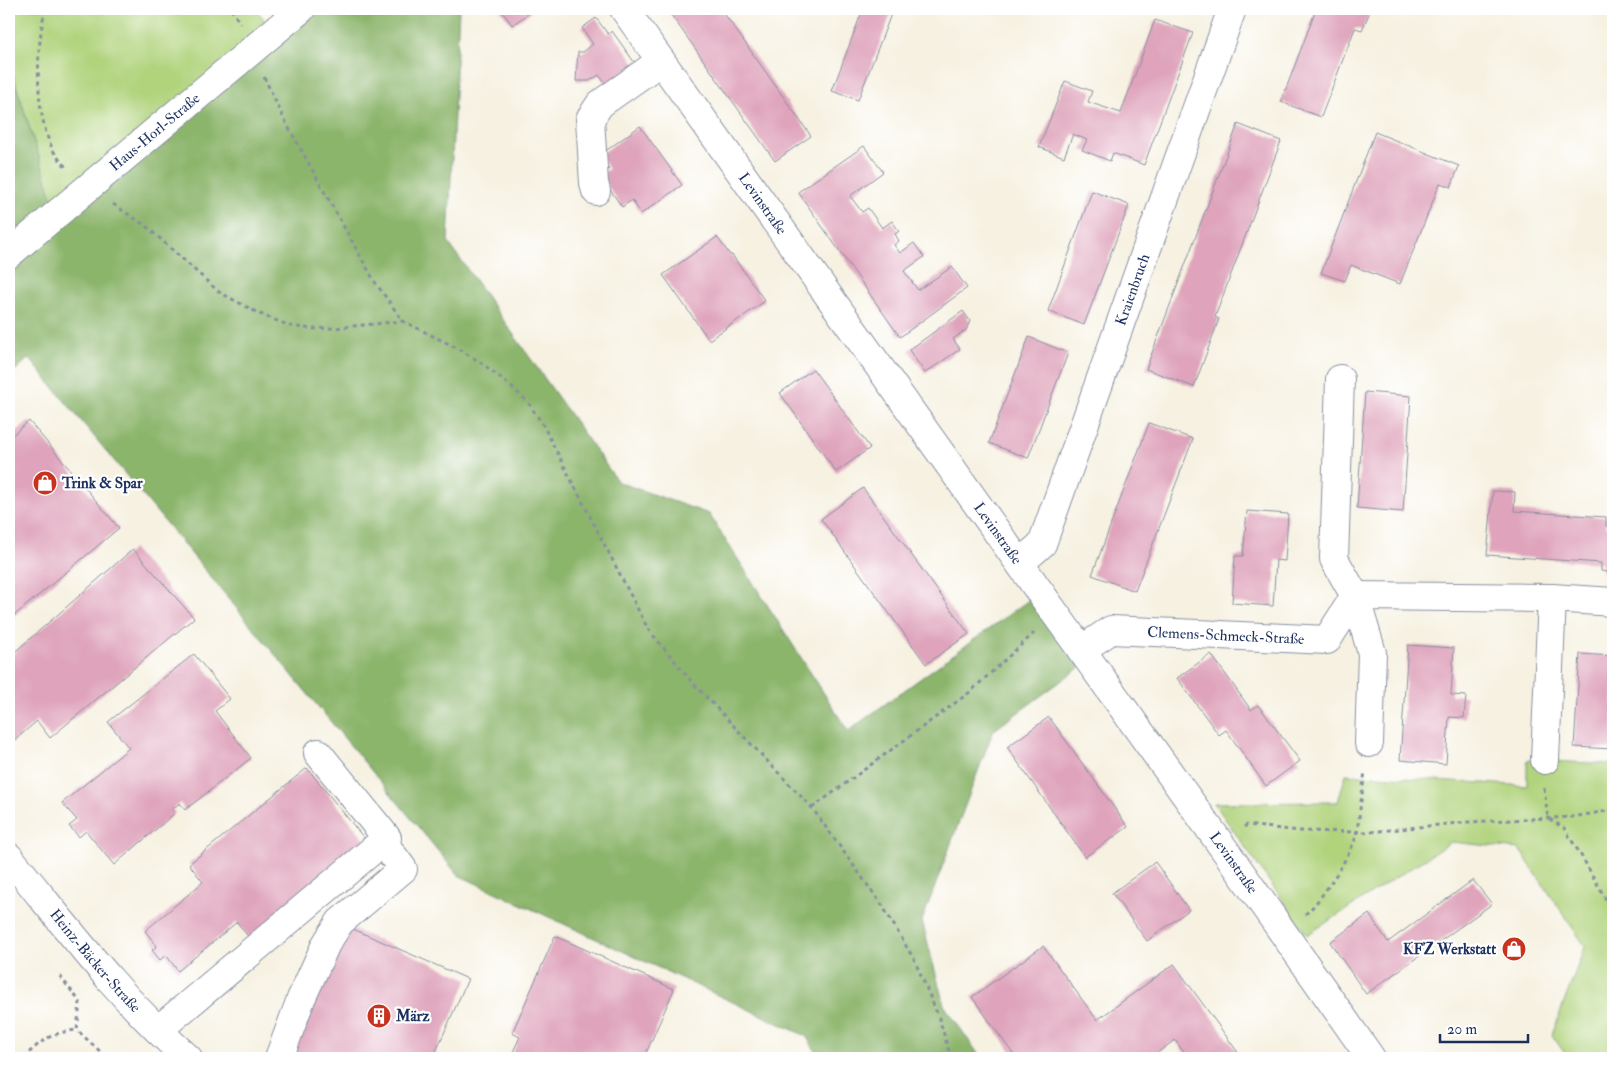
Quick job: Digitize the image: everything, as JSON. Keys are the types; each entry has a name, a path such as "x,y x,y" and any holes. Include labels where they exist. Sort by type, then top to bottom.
{"street":[{"name":"Haus-Horl-Straße","path":"9,254 301,9"},
{"name":"Levinstraße","path":"624,9 1282,930 1371,1058"},
{"name":"Kraienbruch","path":"1020,563 1042,544 1232,9"},
{"path":"596,192 590,119 600,104 661,61"},
{"path":"1340,378 1334,560 1355,596 1372,653 1369,743"},
{"path":"1355,596 1552,598 1613,602"},
{"name":"Clemens-Schmeck-Straße","path":"1081,650 1111,630 1327,640 1355,596"},
{"path":"1545,760 1552,598"},
{"path":"158,1030 387,838 318,753"},
{"path":"279,1058 300,999 326,944 340,922 403,869 383,842"},
{"name":"Heinz-Bäcker-Straße","path":"9,857 102,969 158,1030 188,1058"}],"path":[{"path":"45,9 40,34 38,83 44,125 53,151 67,169 74,174"},
{"path":"232,9 253,48 265,80 293,135 375,282 404,321 480,362 528,402 544,425 648,629 692,682 812,808 882,905 915,961 939,1018 951,1058"},
{"path":"108,200 146,226 219,292 260,314 290,326 313,329 404,321"},
{"path":"812,808 970,692 1027,638 1057,616"},
{"path":"1282,930 1309,912 1354,844 1358,832 1369,743"},
{"path":"1220,843 1247,825 1299,831 1370,832 1468,822 1572,817 1613,810"},
{"path":"1548,818 1564,828 1613,912"},
{"path":"60,976 80,1002 77,1030"},
{"path":"23,1058 43,1039 63,1032 77,1030"},
{"path":"77,1030 107,1058"}],"green space":[{"path":"9,9 256,9 270,27 54,204 9,63"},
{"path":"304,9 459,9 448,242 618,482 709,514 848,731 1037,594 1087,662 993,731 922,921 944,1005 981,1058 820,1058 806,1036 458,875 29,358 9,376 9,261"},
{"path":"9,63 54,204 9,243"},
{"path":"1527,760 1613,764 1613,1058 1568,1058 1552,1035 1585,946 1519,849 1451,842 1307,935 1214,803 1338,802 1346,774 1527,786"}],"building":[{"path":"500,9 535,9 512,25"},
{"path":"667,9 721,9 811,136 775,161"},
{"path":"863,9 893,9 858,100 832,91"},
{"path":"1307,9 1371,9 1362,30 1355,28 1321,117 1281,102 1315,12"},
{"path":"596,18 608,34 612,31 637,66 608,87 599,75 589,81 576,81 578,52 583,52 593,44 582,28"},
{"path":"1155,20 1193,33 1144,165 1113,153 1110,161 1082,150 1087,140 1073,134 1064,157 1039,147 1065,81 1092,91 1088,102 1121,113"},
{"path":"1238,124 1281,141 1215,317 1219,319 1194,387 1146,369"},
{"path":"640,126 682,185 641,214 632,200 622,207 600,175 609,169 600,155"},
{"path":"1375,132 1459,166 1451,187 1440,183 1400,284 1351,265 1345,281 1321,273"},
{"path":"864,146 883,172 850,196 862,212 868,208 882,228 892,221 899,231 895,234 899,241 894,245 900,253 914,243 924,257 904,271 918,290 952,267 967,288 900,337 798,192"},
{"path":"1092,191 1129,205 1084,325 1048,311"},
{"path":"717,237 765,301 709,340 663,275"},
{"path":"963,311 970,321 966,330 953,339 960,349 925,373 909,350"},
{"path":"1029,337 1068,353 1028,458 989,443"},
{"path":"813,369 870,448 836,472 780,393"},
{"path":"1365,392 1411,396 1403,512 1357,508"},
{"name":"Trink & Spar","path":"29,421 119,528 9,620 9,438"},
{"path":"1149,423 1193,439 1135,591 1092,575"},
{"path":"863,488 969,634 926,664 821,519"},
{"path":"1493,491 1515,492 1514,511 1606,517 1606,526 1613,527 1613,573 1601,571 1601,563 1487,555"},
{"path":"1247,511 1288,514 1285,561 1276,560 1273,606 1232,603 1235,556 1243,556"},
{"path":"133,549 194,618 50,738 37,721 9,745 9,657"},
{"path":"1408,645 1454,648 1451,695 1466,696 1464,718 1449,717 1446,764 1400,760"},
{"path":"194,654 230,699 215,711 251,758 185,810 180,803 172,809 175,813 114,865 86,831 79,837 69,826 77,820 62,803 129,748 108,722"},
{"path":"1211,654 1251,710 1258,705 1300,761 1266,786 1226,730 1219,735 1177,678"},
{"path":"1580,654 1613,656 1613,749 1574,747"},
{"path":"1049,717 1128,827 1085,857 1007,747"},
{"path":"307,768 368,843 250,939 237,922 178,971 166,955 160,960 152,950 157,946 145,931 203,882 189,864"},
{"path":"1155,862 1189,910 1147,941 1112,893"},
{"path":"1473,880 1492,904 1366,994 1330,942 1369,914 1388,942"},
{"name":"März","path":"346,926 468,979 433,1058 302,1058 291,1053"},
{"path":"555,936 674,989 644,1058 510,1058 520,1037 512,1033"},
{"path":"1043,946 1097,1020 1174,964 1242,1058 1188,1058 1175,1040 1157,1053 1161,1058 1016,1058 972,997"}],"place":[{"name":"Trink & Spar","path":"45,483"},
{"name":"KFZ Werkstatt","path":"1514,949"},
{"name":"März","path":"379,1016"}]}
